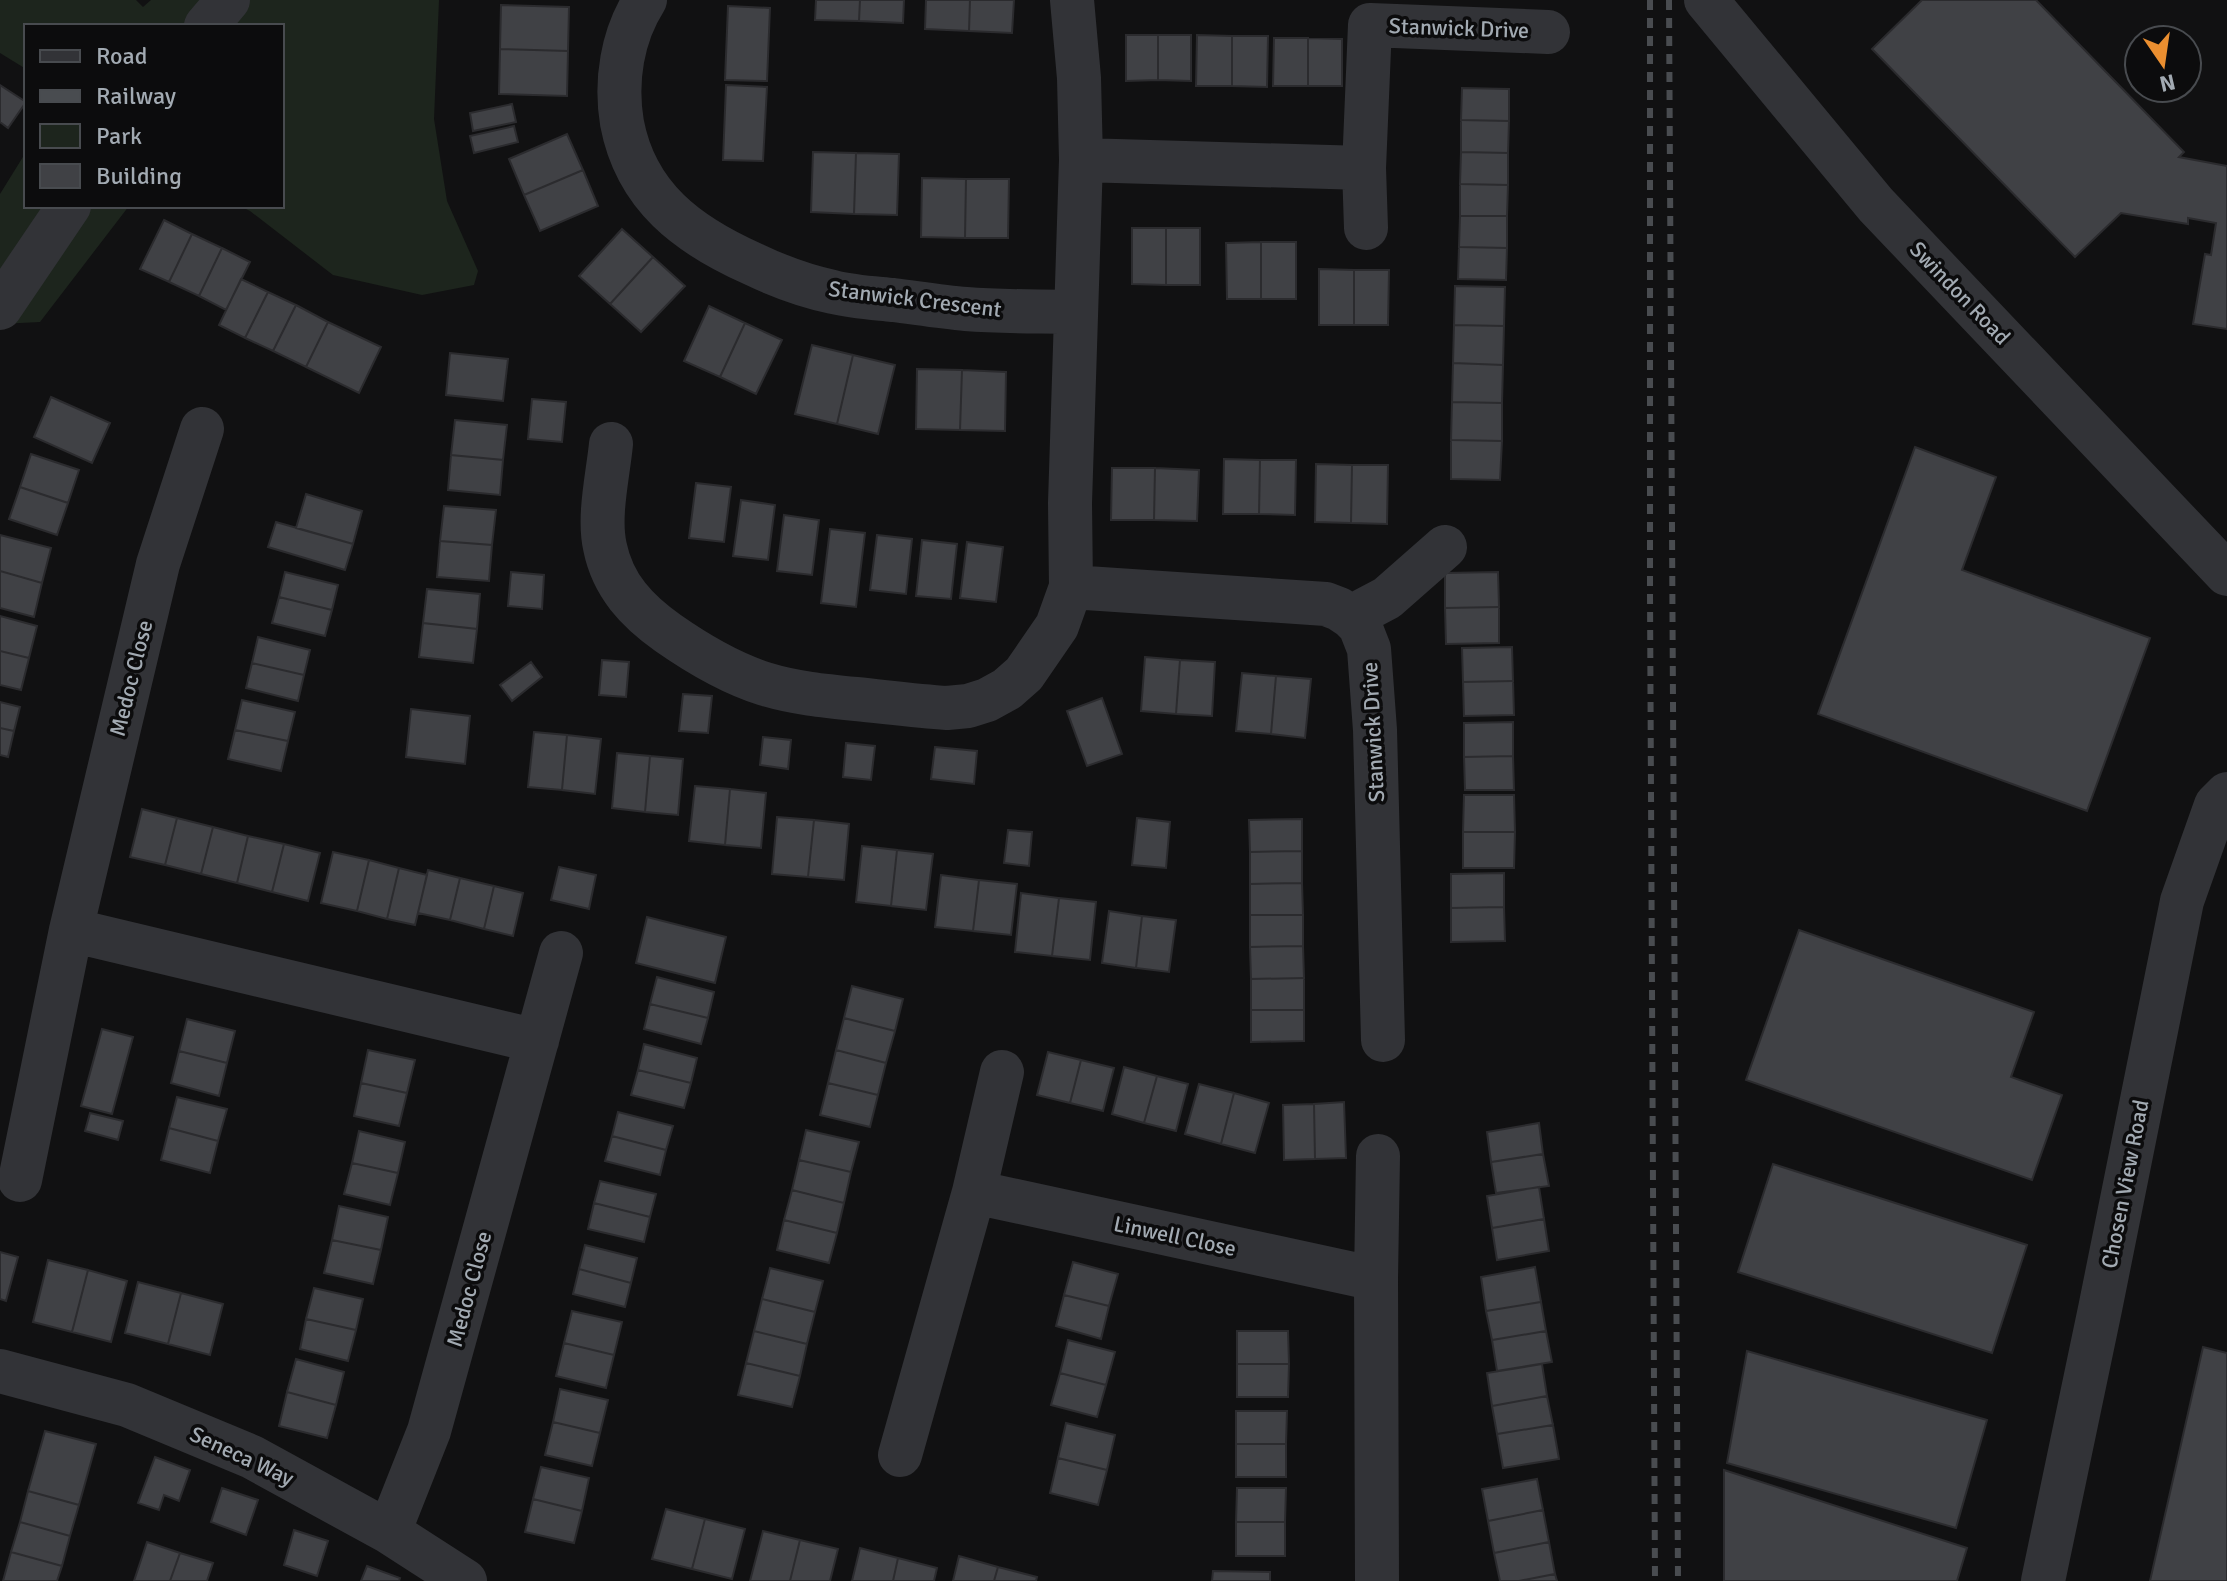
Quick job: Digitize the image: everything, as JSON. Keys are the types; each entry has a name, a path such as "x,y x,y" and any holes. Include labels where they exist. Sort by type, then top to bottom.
{"street":[{"name":"Stanwick Crescent","path":"645,0 630,29 622,55 619,82 624,134 648,186 666,209 687,228 768,271 835,293 967,310 1076,312"},
{"path":"616,473 602,529 605,549 619,585 648,619 706,658 765,684 803,693 947,708 987,700 1007,689 1024,674 1057,626 1071,587 1070,503 1081,160 1079,78 1072,0"},
{"name":"Swindon Road","path":"1708,2 1876,205 2227,574"},
{"name":"Stanwick Drive","path":"1366,228 1364,168 1370,25 1548,32"},
{"path":"1081,160 1364,168"},
{"path":"0,308 68,208"},
{"name":"Medoc Close","path":"20,1180 71,930 158,564 202,429"},
{"path":"1071,587 1326,604 1351,617 1387,598 1445,547"},
{"name":"Stanwick Drive","path":"1351,617 1366,637 1372,666 1383,1040"},
{"name":"Chosen View Road","path":"2043,1581 2182,901 2216,805 2227,794"},
{"path":"71,930 537,1041"},
{"name":"Medoc Close","path":"389,1532 429,1431 561,953"},
{"path":"900,1455 974,1192 1002,1072"},
{"path":"1377,1581 1378,1156"},
{"name":"Linwell Close","path":"974,1192 1376,1279"},
{"name":"Seneca Way","path":"0,1371 138,1410 252,1457 389,1532 465,1581"}],"green space":[{"path":"0,0 136,0 143,7 151,0 439,0 434,119 447,201 478,271 474,285 422,295 333,275 244,208 284,208 284,24 24,24 24,68 0,53"},
{"path":"24,155 24,208 127,208 40,322 0,324 0,194"}],"building":[{"path":"816,0 860,0 859,21 815,20"},
{"path":"860,0 904,0 903,23 859,21"},
{"path":"926,0 970,0 969,31 925,29"},
{"path":"970,0 1014,0 1012,33 969,31"},
{"path":"1922,0 2036,0 2123,89 2123,104 2137,104 2184,152 2179,157 2227,166 2227,329 2193,324 2205,254 2211,255 2216,223 2188,218 2188,224 2121,213 2075,257 1872,49"},
{"path":"501,5 569,7 568,51 500,49"},
{"path":"728,6 770,8 767,81 725,80"},
{"path":"1126,35 1158,35 1158,80 1126,81"},
{"path":"1158,35 1191,35 1191,81 1158,80"},
{"path":"1197,35 1232,36 1232,86 1196,86"},
{"path":"1232,36 1268,36 1267,87 1232,86"},
{"path":"1274,38 1308,38 1308,86 1273,86"},
{"path":"1308,38 1342,39 1342,86 1308,86"},
{"path":"500,49 568,51 567,96 499,94"},
{"path":"0,85 24,101 24,105 8,128 0,122"},
{"path":"726,85 767,87 763,161 723,160"},
{"path":"1462,88 1509,89 1509,121 1461,120"},
{"path":"512,104 516,122 473,131 470,113"},
{"path":"1461,120 1509,121 1508,153 1461,152"},
{"path":"514,126 518,142 474,153 470,136"},
{"path":"567,134 583,170 524,195 509,159"},
{"path":"813,152 856,153 854,214 811,212"},
{"path":"1461,152 1508,153 1508,185 1460,184"},
{"path":"856,153 899,154 897,215 854,214"},
{"path":"583,170 598,206 540,231 524,195"},
{"path":"922,178 966,179 965,238 921,237"},
{"path":"966,179 1009,179 1008,238 965,238"},
{"path":"1460,184 1508,185 1507,216 1460,216"},
{"path":"1460,216 1507,216 1507,248 1459,247"},
{"path":"164,220 192,234 169,282 140,269"},
{"path":"1132,228 1166,228 1166,285 1132,284"},
{"path":"1166,228 1200,228 1200,285 1166,285"},
{"path":"622,229 653,257 610,304 579,276"},
{"path":"192,234 222,248 199,296 169,282"},
{"path":"1261,242 1261,299 1227,299 1226,243"},
{"path":"1261,242 1296,242 1296,299 1261,299"},
{"path":"1459,247 1507,248 1506,280 1458,279"},
{"path":"222,248 250,262 226,310 199,296"},
{"path":"653,257 685,286 641,332 610,304"},
{"path":"1319,269 1354,270 1354,325 1319,325"},
{"path":"1354,270 1389,270 1388,325 1354,325"},
{"path":"241,279 268,292 245,338 219,325"},
{"path":"1455,286 1505,287 1504,326 1454,325"},
{"path":"268,292 296,305 273,351 245,338"},
{"path":"296,305 328,322 306,367 273,351"},
{"path":"709,306 745,323 720,377 684,361"},
{"path":"328,322 381,347 359,393 306,367"},
{"path":"745,323 782,340 756,394 720,377"},
{"path":"1454,325 1504,326 1503,365 1453,363"},
{"path":"812,345 853,355 837,424 795,414"},
{"path":"450,353 508,359 503,401 446,395"},
{"path":"853,355 895,365 878,434 837,424"},
{"path":"1453,363 1503,365 1502,403 1452,402"},
{"path":"917,369 962,370 960,430 916,429"},
{"path":"962,370 1006,372 1005,431 960,430"},
{"path":"51,397 110,423 92,463 34,437"},
{"path":"532,399 566,402 562,442 528,439"},
{"path":"1452,402 1502,403 1502,441 1451,440"},
{"path":"455,420 507,425 503,460 451,455"},
{"path":"1451,440 1502,441 1500,480 1451,479"},
{"path":"1915,447 1996,477 1962,570 2150,638 2087,811 1818,714"},
{"path":"31,454 79,470 68,503 20,487"},
{"path":"451,455 503,460 500,495 448,490"},
{"path":"1224,459 1260,460 1259,514 1223,514"},
{"path":"1260,460 1296,460 1295,515 1259,514"},
{"path":"1316,464 1352,465 1351,523 1315,522"},
{"path":"1352,465 1388,465 1387,524 1351,523"},
{"path":"1112,468 1155,468 1154,520 1111,520"},
{"path":"1155,468 1199,470 1197,521 1154,520"},
{"path":"696,483 731,487 724,542 689,538"},
{"path":"20,487 68,503 57,535 9,519"},
{"path":"306,494 362,511 353,544 296,528"},
{"path":"741,500 775,505 768,560 733,556"},
{"path":"444,506 496,510 492,545 440,541"},
{"path":"784,515 819,520 812,575 777,571"},
{"path":"276,522 353,544 345,570 268,547"},
{"path":"830,529 865,533 856,607 821,603"},
{"path":"0,535 51,548 42,583 0,571"},
{"path":"877,535 912,539 906,594 870,590"},
{"path":"922,540 957,544 951,599 916,596"},
{"path":"440,541 492,545 489,581 437,577"},
{"path":"967,542 1003,547 996,602 960,598"},
{"path":"0,571 42,583 34,617 0,608"},
{"path":"285,572 338,585 332,610 279,597"},
{"path":"511,572 544,575 542,609 508,606"},
{"path":"1498,572 1499,607 1445,608 1445,573"},
{"path":"427,589 480,594 477,629 423,623"},
{"path":"279,597 332,610 325,636 272,623"},
{"path":"1499,607 1499,643 1446,644 1445,608"},
{"path":"0,616 37,626 29,658 0,651"},
{"path":"423,623 477,629 473,663 419,657"},
{"path":"258,637 310,650 304,675 252,663"},
{"path":"1512,647 1513,681 1463,682 1462,648"},
{"path":"0,651 29,658 21,690 0,685"},
{"path":"1145,657 1180,660 1176,714 1141,711"},
{"path":"602,660 629,662 626,697 599,695"},
{"path":"1180,660 1215,662 1212,716 1176,714"},
{"path":"531,662 542,677 512,701 500,685"},
{"path":"252,663 304,675 298,701 246,688"},
{"path":"1242,673 1276,676 1271,734 1236,731"},
{"path":"1276,676 1311,679 1305,738 1271,734"},
{"path":"1513,681 1514,715 1464,716 1463,682"},
{"path":"683,694 712,696 708,733 679,731"},
{"path":"1102,698 1122,754 1087,766 1067,711"},
{"path":"242,700 295,712 288,741 235,730"},
{"path":"0,702 20,707 14,731 0,728"},
{"path":"411,709 470,716 465,764 406,757"},
{"path":"1513,722 1513,756 1464,757 1464,723"},
{"path":"0,728 14,731 8,757 0,755"},
{"path":"235,730 288,741 281,771 228,759"},
{"path":"534,732 567,735 562,790 528,787"},
{"path":"567,735 601,739 595,794 562,790"},
{"path":"763,737 791,740 788,769 760,765"},
{"path":"846,743 875,746 871,780 843,777"},
{"path":"935,747 977,751 974,784 931,779"},
{"path":"617,753 650,756 645,812 612,808"},
{"path":"650,756 683,759 678,815 645,812"},
{"path":"1513,756 1514,790 1465,790 1464,757"},
{"path":"695,786 730,789 725,845 689,841"},
{"path":"730,789 766,793 761,848 725,845"},
{"path":"1464,795 1514,795 1515,832 1463,832"},
{"path":"142,809 177,818 165,865 130,857"},
{"path":"777,817 814,820 808,877 772,874"},
{"path":"177,818 213,827 201,874 165,865"},
{"path":"1137,818 1170,822 1166,868 1132,865"},
{"path":"1302,819 1302,851 1250,852 1249,820"},
{"path":"814,820 849,824 844,880 808,877"},
{"path":"213,827 248,836 237,883 201,874"},
{"path":"1008,830 1032,832 1029,866 1004,863"},
{"path":"1463,832 1515,832 1514,868 1463,868"},
{"path":"248,836 284,844 272,892 237,883"},
{"path":"284,844 320,853 308,901 272,892"},
{"path":"862,846 897,850 891,906 856,902"},
{"path":"897,850 933,854 926,910 891,906"},
{"path":"1302,851 1302,883 1250,884 1250,852"},
{"path":"333,852 369,860 357,911 321,903"},
{"path":"369,860 399,868 387,919 357,911"},
{"path":"559,867 596,875 589,909 551,900"},
{"path":"399,868 427,875 415,925 387,919"},
{"path":"428,870 460,878 450,920 418,913"},
{"path":"1504,873 1504,907 1451,908 1451,874"},
{"path":"941,875 979,880 973,931 935,927"},
{"path":"460,878 494,886 484,929 450,920"},
{"path":"979,880 1017,884 1011,935 973,931"},
{"path":"1302,883 1303,915 1250,915 1250,884"},
{"path":"494,886 523,893 513,936 484,929"},
{"path":"1021,893 1059,898 1052,956 1015,952"},
{"path":"1059,898 1096,902 1090,960 1052,956"},
{"path":"1504,907 1505,941 1451,942 1451,908"},
{"path":"1109,911 1142,916 1136,968 1102,963"},
{"path":"1250,915 1303,915 1303,946 1250,947"},
{"path":"1142,916 1176,920 1169,972 1136,968"},
{"path":"647,917 726,937 715,983 636,963"},
{"path":"1799,930 2034,1012 2011,1077 2062,1095 2032,1180 1746,1080"},
{"path":"1303,946 1304,978 1251,979 1250,947"},
{"path":"657,977 714,992 708,1018 650,1004"},
{"path":"1304,978 1304,1010 1251,1010 1251,979"},
{"path":"852,986 903,999 895,1031 844,1018"},
{"path":"650,1004 708,1018 701,1044 644,1029"},
{"path":"1251,1010 1304,1010 1304,1041 1251,1042"},
{"path":"844,1018 895,1031 886,1063 836,1050"},
{"path":"187,1019 235,1031 227,1063 179,1051"},
{"path":"102,1029 133,1037 112,1114 81,1106"},
{"path":"644,1044 697,1058 691,1083 638,1070"},
{"path":"368,1050 415,1060 407,1093 361,1083"},
{"path":"836,1050 886,1063 878,1095 828,1083"},
{"path":"179,1051 227,1063 219,1096 171,1083"},
{"path":"1048,1052 1081,1060 1070,1103 1037,1095"},
{"path":"1081,1060 1114,1068 1103,1111 1070,1103"},
{"path":"1124,1067 1157,1076 1144,1123 1112,1114"},
{"path":"638,1070 691,1083 684,1108 631,1095"},
{"path":"1157,1076 1188,1084 1176,1131 1144,1123"},
{"path":"361,1083 407,1093 399,1126 354,1116"},
{"path":"828,1083 878,1095 870,1127 820,1115"},
{"path":"1199,1084 1234,1093 1221,1144 1185,1134"},
{"path":"1234,1093 1269,1103 1255,1153 1221,1144"},
{"path":"177,1097 227,1109 218,1141 169,1128"},
{"path":"1344,1102 1346,1158 1315,1159 1314,1104"},
{"path":"1314,1104 1315,1159 1284,1160 1283,1105"},
{"path":"618,1112 673,1126 666,1150 612,1136"},
{"path":"90,1113 123,1121 118,1140 85,1131"},
{"path":"1539,1123 1543,1154 1491,1162 1487,1132"},
{"path":"169,1128 218,1141 210,1173 161,1160"},
{"path":"806,1130 859,1142 851,1172 799,1160"},
{"path":"359,1131 405,1142 398,1173 352,1163"},
{"path":"612,1136 666,1150 660,1175 605,1161"},
{"path":"1543,1154 1549,1186 1496,1193 1491,1162"},
{"path":"799,1160 851,1172 844,1203 792,1190"},
{"path":"352,1163 398,1173 390,1205 344,1194"},
{"path":"1773,1164 2027,1245 1992,1353 1738,1272"},
{"path":"600,1181 656,1194 650,1217 594,1203"},
{"path":"1539,1187 1544,1219 1492,1228 1487,1196"},
{"path":"792,1190 844,1203 837,1233 784,1220"},
{"path":"594,1203 650,1217 644,1242 588,1229"},
{"path":"339,1206 388,1217 381,1250 332,1240"},
{"path":"1544,1219 1549,1251 1497,1260 1492,1228"},
{"path":"784,1220 837,1233 829,1263 777,1250"},
{"path":"332,1240 381,1250 373,1284 324,1273"},
{"path":"585,1245 637,1258 631,1283 579,1269"},
{"path":"0,1252 18,1257 6,1301 0,1299"},
{"path":"48,1260 88,1270 72,1332 33,1322"},
{"path":"1073,1262 1118,1274 1109,1306 1064,1295"},
{"path":"1535,1267 1541,1302 1486,1311 1481,1277"},
{"path":"770,1268 823,1281 815,1312 762,1299"},
{"path":"579,1269 631,1283 625,1307 573,1294"},
{"path":"88,1270 127,1281 111,1342 72,1332"},
{"path":"138,1282 181,1293 168,1344 125,1333"},
{"path":"314,1288 363,1299 356,1330 306,1319"},
{"path":"181,1293 223,1304 210,1355 168,1344"},
{"path":"1064,1295 1109,1306 1101,1339 1056,1326"},
{"path":"762,1299 815,1312 807,1344 754,1331"},
{"path":"1541,1302 1546,1331 1492,1340 1486,1311"},
{"path":"572,1311 622,1322 614,1355 564,1343"},
{"path":"306,1319 356,1330 348,1361 300,1349"},
{"path":"754,1331 807,1344 800,1376 746,1363"},
{"path":"1237,1331 1288,1331 1289,1364 1237,1364"},
{"path":"1546,1331 1552,1362 1497,1371 1492,1340"},
{"path":"1068,1340 1115,1352 1106,1385 1060,1373"},
{"path":"564,1343 614,1355 606,1388 556,1376"},
{"path":"2203,1347 2227,1353 2227,1581 2150,1581"},
{"path":"1747,1351 1987,1420 1956,1528 1727,1463"},
{"path":"296,1359 344,1372 336,1405 287,1392"},
{"path":"746,1363 800,1376 792,1407 738,1395"},
{"path":"1237,1364 1289,1364 1288,1397 1237,1397"},
{"path":"1542,1364 1547,1396 1492,1406 1487,1373"},
{"path":"1060,1373 1106,1385 1097,1417 1051,1405"},
{"path":"560,1389 608,1400 600,1433 553,1422"},
{"path":"287,1392 336,1405 327,1438 279,1426"},
{"path":"1547,1396 1553,1425 1497,1434 1492,1406"},
{"path":"1236,1411 1287,1411 1286,1444 1236,1444"},
{"path":"553,1422 600,1433 592,1466 545,1455"},
{"path":"1066,1423 1115,1435 1107,1470 1058,1458"},
{"path":"1553,1425 1559,1459 1503,1468 1497,1434"},
{"path":"45,1431 96,1444 79,1505 28,1491"},
{"path":"1236,1444 1286,1444 1286,1477 1236,1477"},
{"path":"155,1457 190,1470 179,1501 164,1495 159,1510 138,1503"},
{"path":"1058,1458 1107,1470 1098,1505 1050,1493"},
{"path":"541,1467 589,1478 582,1511 533,1499"},
{"path":"1724,1470 1967,1548 1957,1581 1724,1581"},
{"path":"1537,1479 1543,1510 1488,1521 1482,1489"},
{"path":"222,1488 258,1500 246,1535 211,1522"},
{"path":"1237,1488 1286,1488 1285,1522 1236,1522"},
{"path":"28,1491 79,1505 70,1536 20,1522"},
{"path":"533,1499 582,1511 574,1543 525,1532"},
{"path":"666,1509 705,1519 692,1569 652,1559"},
{"path":"1543,1510 1549,1542 1494,1553 1488,1521"},
{"path":"705,1519 745,1529 732,1579 692,1569"},
{"path":"20,1522 70,1536 62,1566 11,1552"},
{"path":"1236,1522 1285,1522 1285,1556 1236,1556"},
{"path":"294,1530 328,1541 317,1576 284,1565"},
{"path":"763,1531 800,1540 790,1581 750,1581"},
{"path":"800,1540 838,1549 830,1581 790,1581"},
{"path":"147,1542 180,1553 170,1581 134,1581"},
{"path":"1549,1542 1555,1574 1500,1581 1494,1553"},
{"path":"860,1548 898,1558 893,1581 852,1581"},
{"path":"11,1552 62,1566 57,1581 3,1581"},
{"path":"180,1553 213,1563 207,1581 170,1581"},
{"path":"959,1556 998,1567 994,1581 953,1581"},
{"path":"898,1558 937,1568 934,1581 893,1581"},
{"path":"367,1566 400,1578 399,1581 361,1581"},
{"path":"998,1567 1037,1577 1036,1581 994,1581"},
{"path":"1213,1571 1270,1572 1270,1581 1212,1581"},
{"path":"1555,1574 1557,1581 1519,1581"}],"railway":[{"path":"1650,0 1655,1581"},
{"path":"1669,0 1678,1581"}]}
